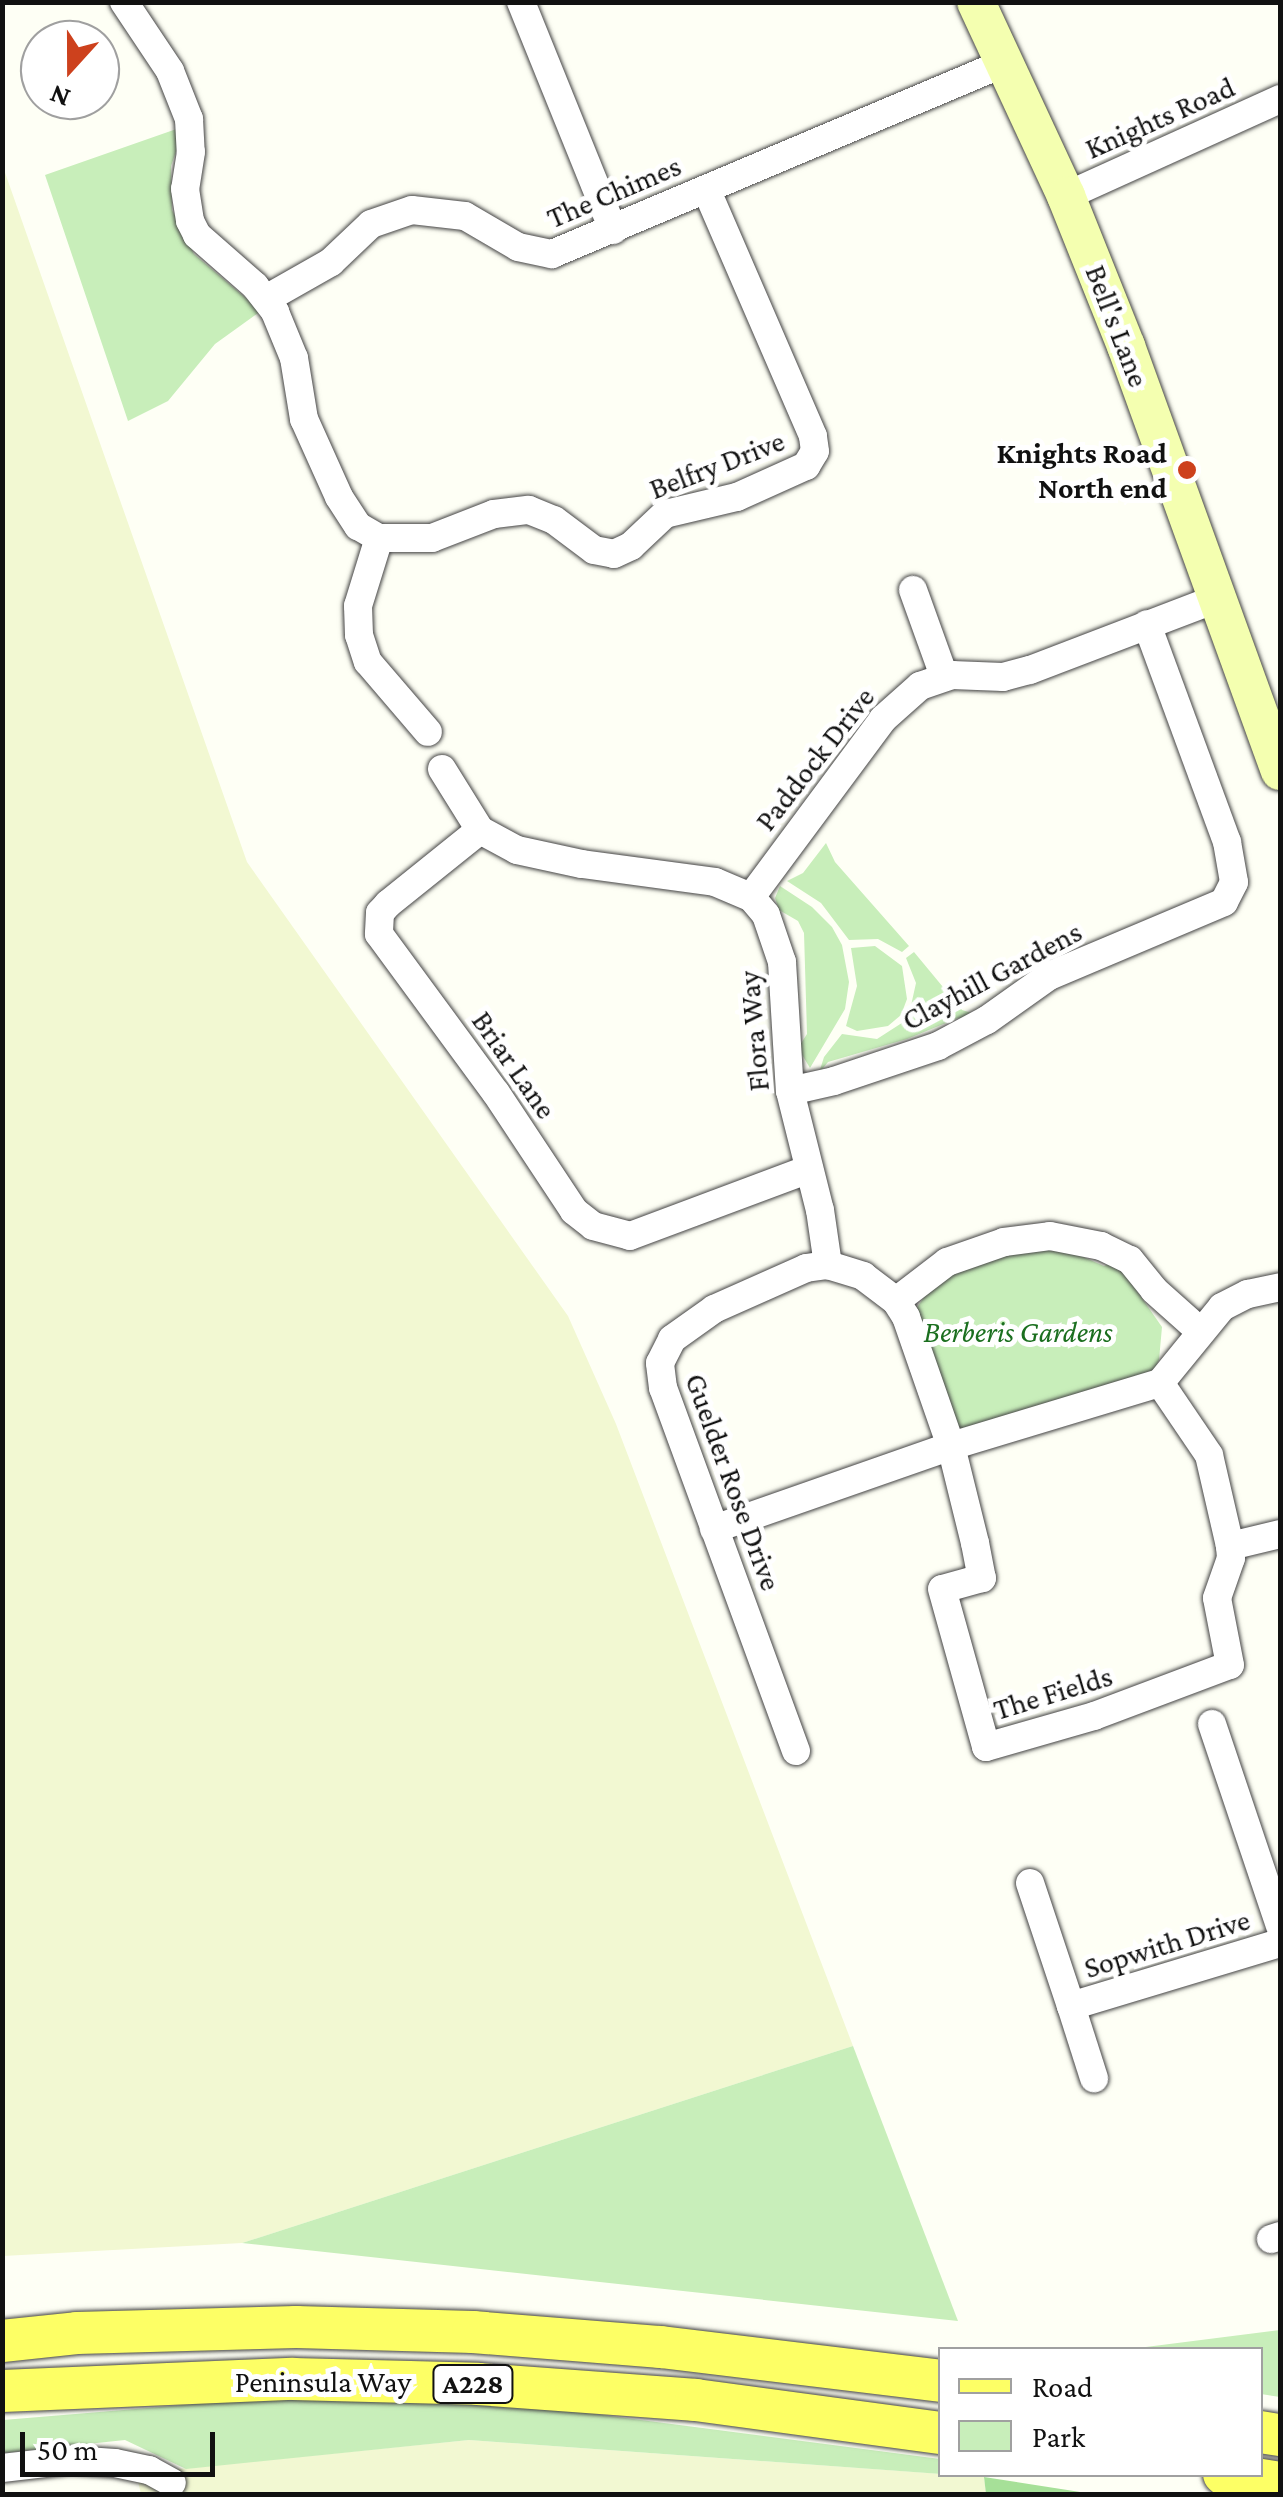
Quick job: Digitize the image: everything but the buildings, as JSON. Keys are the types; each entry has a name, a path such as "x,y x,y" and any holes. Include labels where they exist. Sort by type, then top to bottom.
{"main road":[{"name":"Peninsula Way","path":"2,2340 77,2333 296,2328 473,2332 661,2346 938,2381"},
{"name":"Peninsula Way","path":"2,2391 68,2384 293,2379 478,2384 696,2400 938,2433"},
{"path":"1243,2477 1280,2483"}],"street":[{"path":"124,2 170,71 189,119 191,152 185,189 190,221 211,250 266,299 290,343 304,419 339,497 358,526 379,538 358,606 359,635 368,662 428,732"},
{"path":"521,2 613,230"},
{"name":"Bell's Lane","path":"976,2 1001,64 1066,196 1220,598 1280,771"},
{"name":"The Chimes","path":"266,299 332,262 370,224 395,213 432,211 465,216 518,247 542,255 613,230 1001,64"},
{"name":"Knights Road","path":"1066,196 1280,100"},
{"name":"Belfry Drive","path":"379,538 432,538 494,514 529,510 554,520 594,550 614,554 631,546 665,514 737,496 806,466 815,452 813,436 706,188"},
{"path":"913,590 944,676 1002,677 1030,670 1220,598"},
{"name":"Clayhill Gardens","path":"790,1090 834,1081 938,1046 988,1020 1049,976 1224,902 1234,882 1227,842 1147,624"},
{"name":"Paddock Drive","path":"751,897 883,719 920,686 944,676"},
{"path":"442,769 480,830 544,858 715,882 751,897"},
{"name":"Briar Lane","path":"480,830 388,904 380,913 379,934 496,1093 574,1211 594,1226 630,1236 809,1169"},
{"name":"Flora Way","path":"751,897 776,936 782,962 790,1090 828,1265"},
{"path":"896,1301 948,1262 1004,1242 1050,1236 1101,1246 1130,1260 1154,1290 1200,1330"},
{"path":"828,1265 863,1276 896,1301 906,1318 951,1446"},
{"name":"Guelder Rose Drive","path":"796,1751 659,1376 664,1351 683,1329 740,1295 806,1268 828,1265"},
{"path":"714,1528 951,1446 1160,1382 1200,1330 1236,1300 1280,1287"},
{"name":"The Fields","path":"951,1446 982,1578 942,1589 986,1747 1094,1716 1230,1666 1216,1598 1231,1558 1230,1546 1208,1452 1160,1382"},
{"path":"1230,1546 1280,1534"},
{"path":"1212,1724 1280,1926"},
{"name":"Sopwith Drive","path":"1030,1883 1094,2078"},
{"name":"Sopwith Drive","path":"1071,2006 1280,1943"},
{"path":"2,2468 71,2460 115,2463 148,2470 172,2483"}],"green space":[{"path":"185,126 171,166 172,210 194,254 261,311 215,344 168,401 128,421 45,175"},
{"path":"2,164 247,862 568,1316 616,1424 853,2046 242,2243 3,2256"},
{"path":"826,843 835,862 909,946 902,952 878,939 849,940 821,903 787,881 803,873"},
{"path":"780,886 812,907 832,927 842,945 849,982 845,1009 810,1068 798,1048 807,1034 804,933 798,921 779,910 775,898"},
{"path":"875,946 902,966 907,999 901,1015 888,1026 857,1031 846,1026 857,986 851,948"},
{"path":"914,952 962,1010 975,1014 973,1020 958,1018 907,1039 828,1062 819,1073 824,1057 842,1034 877,1039 908,1019 916,983 906,958"},
{"name":"Berberis Gardens","path":"1020,1246 1072,1252 1104,1266 1116,1261 1162,1327 1159,1360 1153,1372 966,1432 954,1424 916,1309 935,1281"},
{"path":"853,2046 958,2321 242,2243"},
{"path":"1280,2330 1280,2397 1263,2394 1263,2347 1146,2347"},
{"path":"292,2396 533,2406 938,2459 938,2474 469,2440 186,2469 125,2440 3,2453 3,2420"},
{"path":"469,2440 938,2474 938,2477 984,2477 986,2494 141,2494 136,2473"},
{"path":"984,2477 1093,2494 986,2494"}],"place":[{"name":"Knights Road North end","path":"1187,470"}]}
